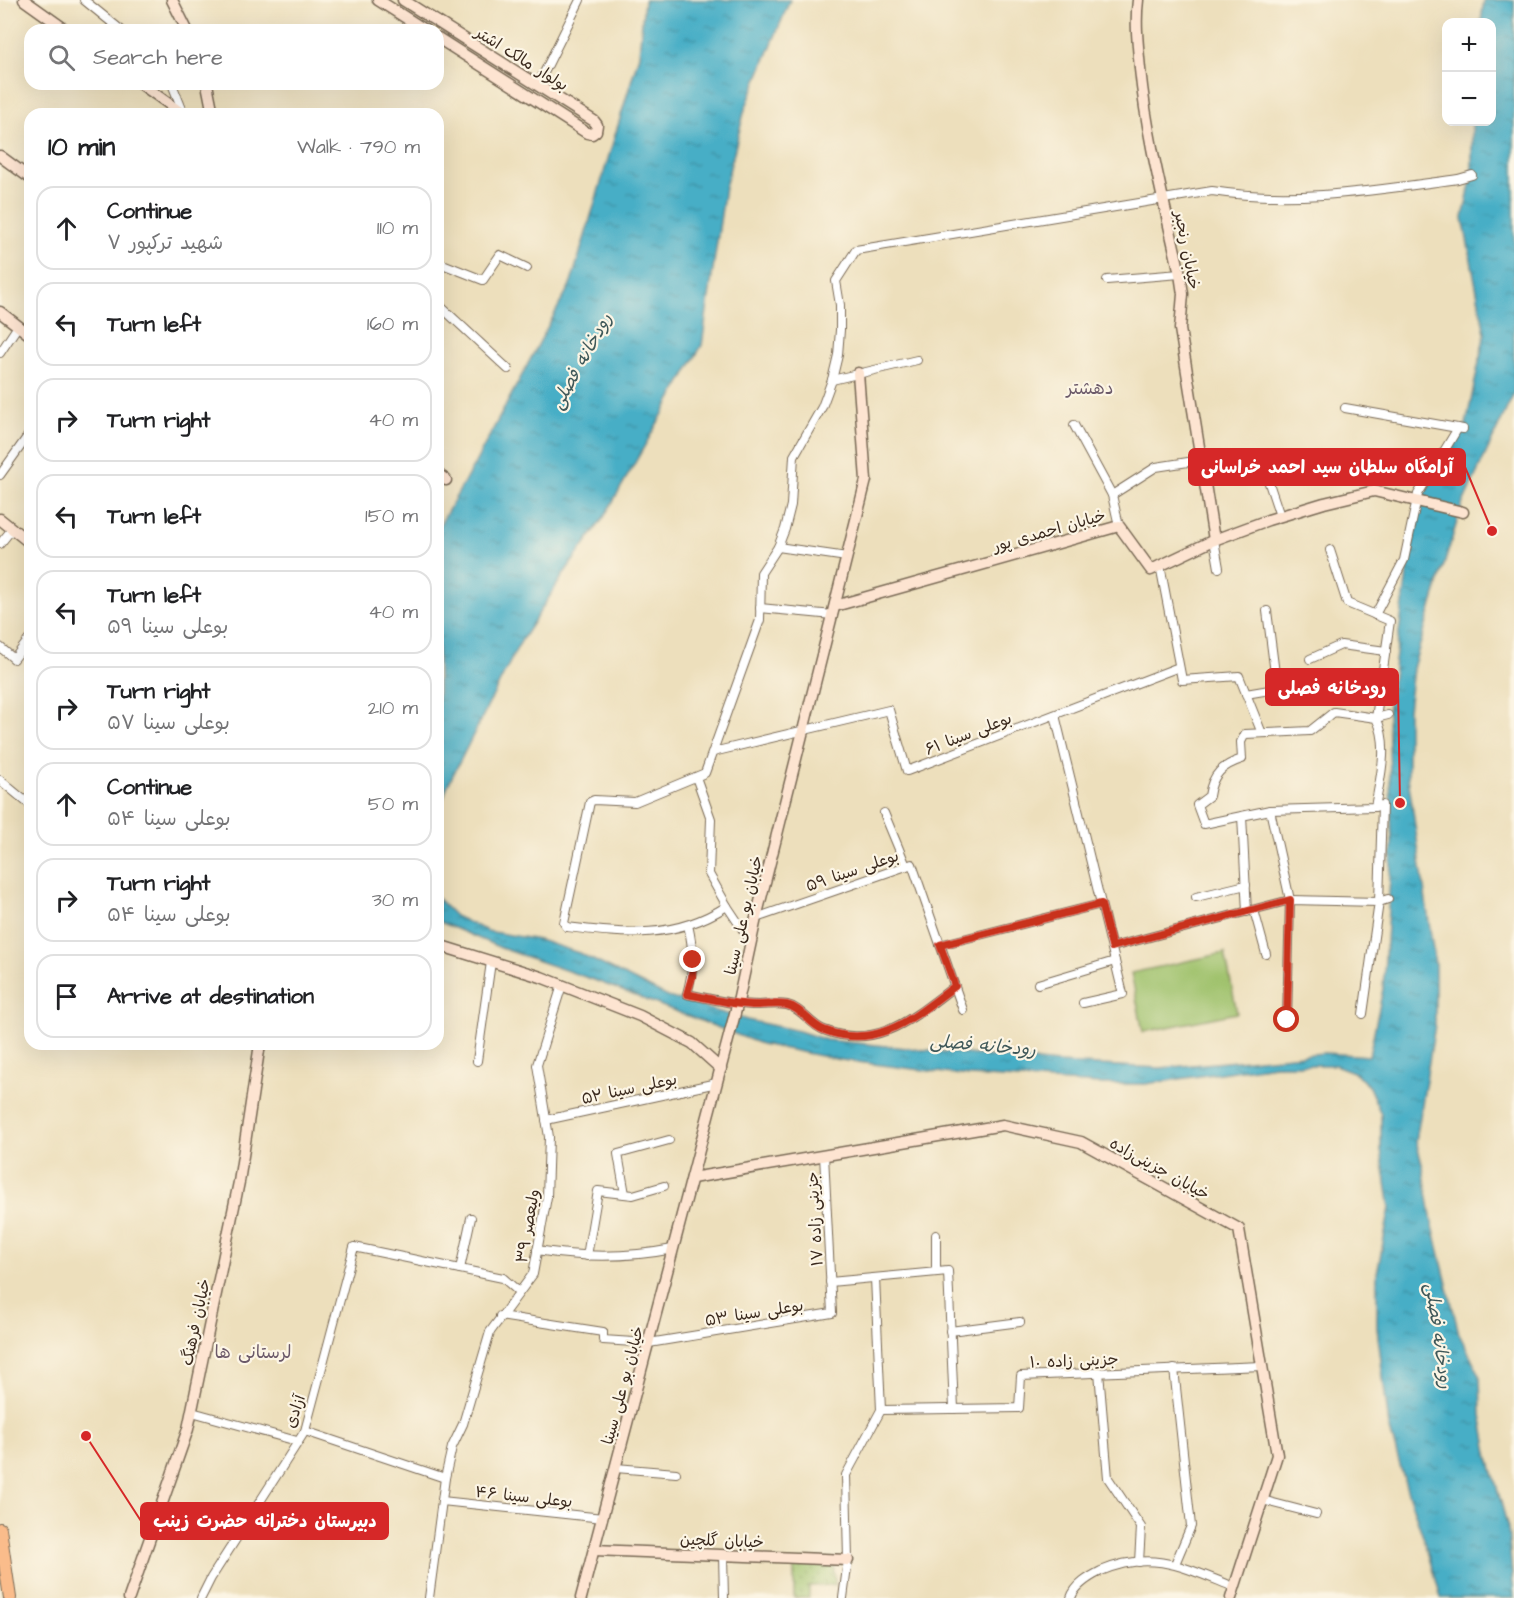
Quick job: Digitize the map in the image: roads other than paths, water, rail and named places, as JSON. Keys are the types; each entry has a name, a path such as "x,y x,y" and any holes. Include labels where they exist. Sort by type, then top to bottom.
{"main road":[{"path":"0,1530 10,1598"}],"street":[{"path":"24,0 58,24"},
{"path":"84,0 114,24"},
{"path":"172,0 184,24"},
{"path":"378,0 416,24"},
{"name":"بولوار مالک اشتر","path":"403,0 441,24"},
{"path":"538,85 580,0"},
{"name":"خیابان رنجبر","path":"1138,0 1136,18 1150,143 1180,274 1183,294 1180,329 1214,540"},
{"name":"بولوار مالک اشتر","path":"444,26 594,121 597,126 596,131 592,134 587,133 444,42"},
{"path":"150,90 175,108"},
{"path":"174,90 182,108"},
{"path":"208,90 212,108"},
{"path":"0,156 24,174"},
{"path":"727,906 688,925 664,932 626,934 567,927 564,923 590,802 594,800 634,802 705,773 759,620 761,573 778,547 791,505 794,456 822,407 832,380 838,355 840,330 840,305 836,280 856,250 1212,191 1235,195 1319,196 1458,179 1472,175"},
{"path":"445,265 483,280 500,255 527,268"},
{"path":"1107,280 1180,274"},
{"path":"444,310 508,369"},
{"path":"0,312 24,330"},
{"path":"0,353 18,326"},
{"path":"832,380 917,360"},
{"name":"خیابان بو علی سینا","path":"582,1598 721,1069 756,918 866,480 858,373"},
{"path":"1346,408 1460,429 1418,495 1404,560 1375,615"},
{"path":"1074,425 1112,495 1119,526"},
{"path":"0,475 24,442"},
{"path":"1261,459 1280,516"},
{"path":"1112,495 1156,467 1201,460"},
{"path":"1261,731 1239,676 1182,680 1160,566 1214,540 1280,516 1374,491 1462,511"},
{"path":"0,519 24,538"},
{"name":"خیابان احمدی پور","path":"834,610 1119,526 1151,570 1160,566"},
{"path":"0,544 12,529"},
{"path":"1214,540 1219,568"},
{"path":"778,547 847,557"},
{"path":"1330,550 1347,603 1390,621 1376,718 1381,728 1383,765 1379,902 1363,1014"},
{"path":"760,608 834,610"},
{"path":"1267,611 1277,689"},
{"path":"1310,659 1341,645 1386,651"},
{"path":"0,648 14,659 24,646"},
{"name":"بوعلی سینا ۶۱","path":"804,730 889,710 907,771 1179,668"},
{"path":"1246,694 1299,685"},
{"path":"1382,805 1270,810 1204,824 1197,805 1209,796 1210,785 1225,764 1242,759 1241,742 1245,734 1261,731 1310,731 1334,712 1376,718 1388,715"},
{"path":"1055,715 1123,994 1083,1003"},
{"path":"713,752 804,730"},
{"path":"696,777 711,819 709,874 751,942"},
{"path":"0,780 24,800"},
{"path":"1270,810 1290,900 1287,1020"},
{"path":"884,813 906,866"},
{"path":"1242,816 1246,885 1251,911 1266,954"},
{"name":"بوعلی سینا ۵۹","path":"756,918 912,864 963,1010"},
{"path":"1196,897 1246,885"},
{"path":"1112,947 1290,900 1379,902 1388,899"},
{"path":"940,945 1101,904"},
{"path":"688,925 693,960 692,977 687,994 730,1003 789,1005 805,1015 815,1026 825,1031 865,1036 889,1031 918,1015 955,986"},
{"path":"444,947 562,985 640,1016 692,1043 721,1069"},
{"path":"1038,984 1115,961"},
{"path":"477,1061 491,962"},
{"name":"ولیعصر ۳۹","path":"429,1598 445,1478 452,1447 463,1424 490,1332 533,1274 548,1197 549,1137 537,1065 562,985"},
{"name":"خیابان فرهنگ","path":"129,1598 188,1429 240,1182 259,1050"},
{"name":"بوعلی سینا ۵۲","path":"546,1120 717,1083"},
{"name":"خیابان جزینی‌زاده","path":"692,1178 1003,1125 1081,1142 1239,1229 1277,1455 1232,1592"},
{"path":"625,1194 618,1154 669,1140"},
{"name":"جزینی زاده ۱۷","path":"824,1155 830,1282"},
{"path":"586,1257 598,1191 633,1195 664,1186"},
{"path":"471,1218 460,1269 503,1278 519,1292"},
{"path":"936,1234 936,1272"},
{"name":"آزادی","path":"201,1598 211,1578 305,1431 354,1247 460,1269"},
{"path":"537,1250 586,1257 624,1256 674,1249"},
{"path":"830,1282 948,1271 954,1409"},
{"path":"843,1598 848,1560 846,1475 881,1410 875,1278"},
{"name":"بوعلی سینا ۵۳","path":"649,1343 832,1313 830,1282"},
{"path":"500,1316 603,1332 603,1340 649,1343"},
{"path":"950,1331 1020,1322"},
{"name":"جزینی زاده ۱۰","path":"881,1410 1019,1408 1021,1376 1262,1366"},
{"path":"1174,1369 1191,1526 1175,1564"},
{"path":"1099,1372 1108,1478 1141,1527 1139,1562"},
{"path":"192,1412 297,1441"},
{"path":"305,1431 445,1478"},
{"path":"616,1468 676,1473"},
{"path":"1262,1500 1316,1514"},
{"name":"بوعلی سینا ۴۶","path":"442,1501 603,1518"},
{"name":"خیابان گلچین","path":"594,1550 848,1560"},
{"path":"723,1555 724,1598"},
{"path":"1071,1598 1073,1591 1092,1575 1114,1565 1157,1561 1175,1564 1232,1592"}],"water":[{"path":"644,0 790,0 745,109 725,187 702,345 604,517 565,572 518,646 444,796 444,518 571,283 639,55"},
{"path":"1484,0 1514,0 1514,393 1462,505 1413,668 1408,710 1408,777 1435,964 1435,1025 1416,1141 1432,1222 1459,1334 1480,1375 1481,1415 1489,1458 1508,1528 1514,1598 1441,1598 1430,1557 1407,1490 1389,1426 1377,1328 1377,1273 1390,1208 1381,1150 1381,1114 1369,1087 1356,1073 1335,1065 1275,1065 1145,1084 1100,1084 970,1076 841,1060 761,1044 594,980 501,948 444,924 444,905 455,916 487,931 539,940 579,953 668,997 826,1040 1058,1063 1160,1068 1324,1053 1369,1056 1383,989 1392,846 1388,712 1409,560 1423,495 1466,425 1485,333 1463,218 1472,175 1472,126 1496,126 1496,18 1482,18"}],"place":[{"name":"آرامگاه سلطان سید احمد خراسانی","path":"1492,531"},
{"name":"رودخانه فصلی","path":"1400,803"},
{"name":"دبیرستان دخترانه حضرت زینب","path":"86,1436"}],"district":[{"name":"دهشتر","path":"1090,388"},
{"name":"لرستانی ها","path":"253,1352"}]}
